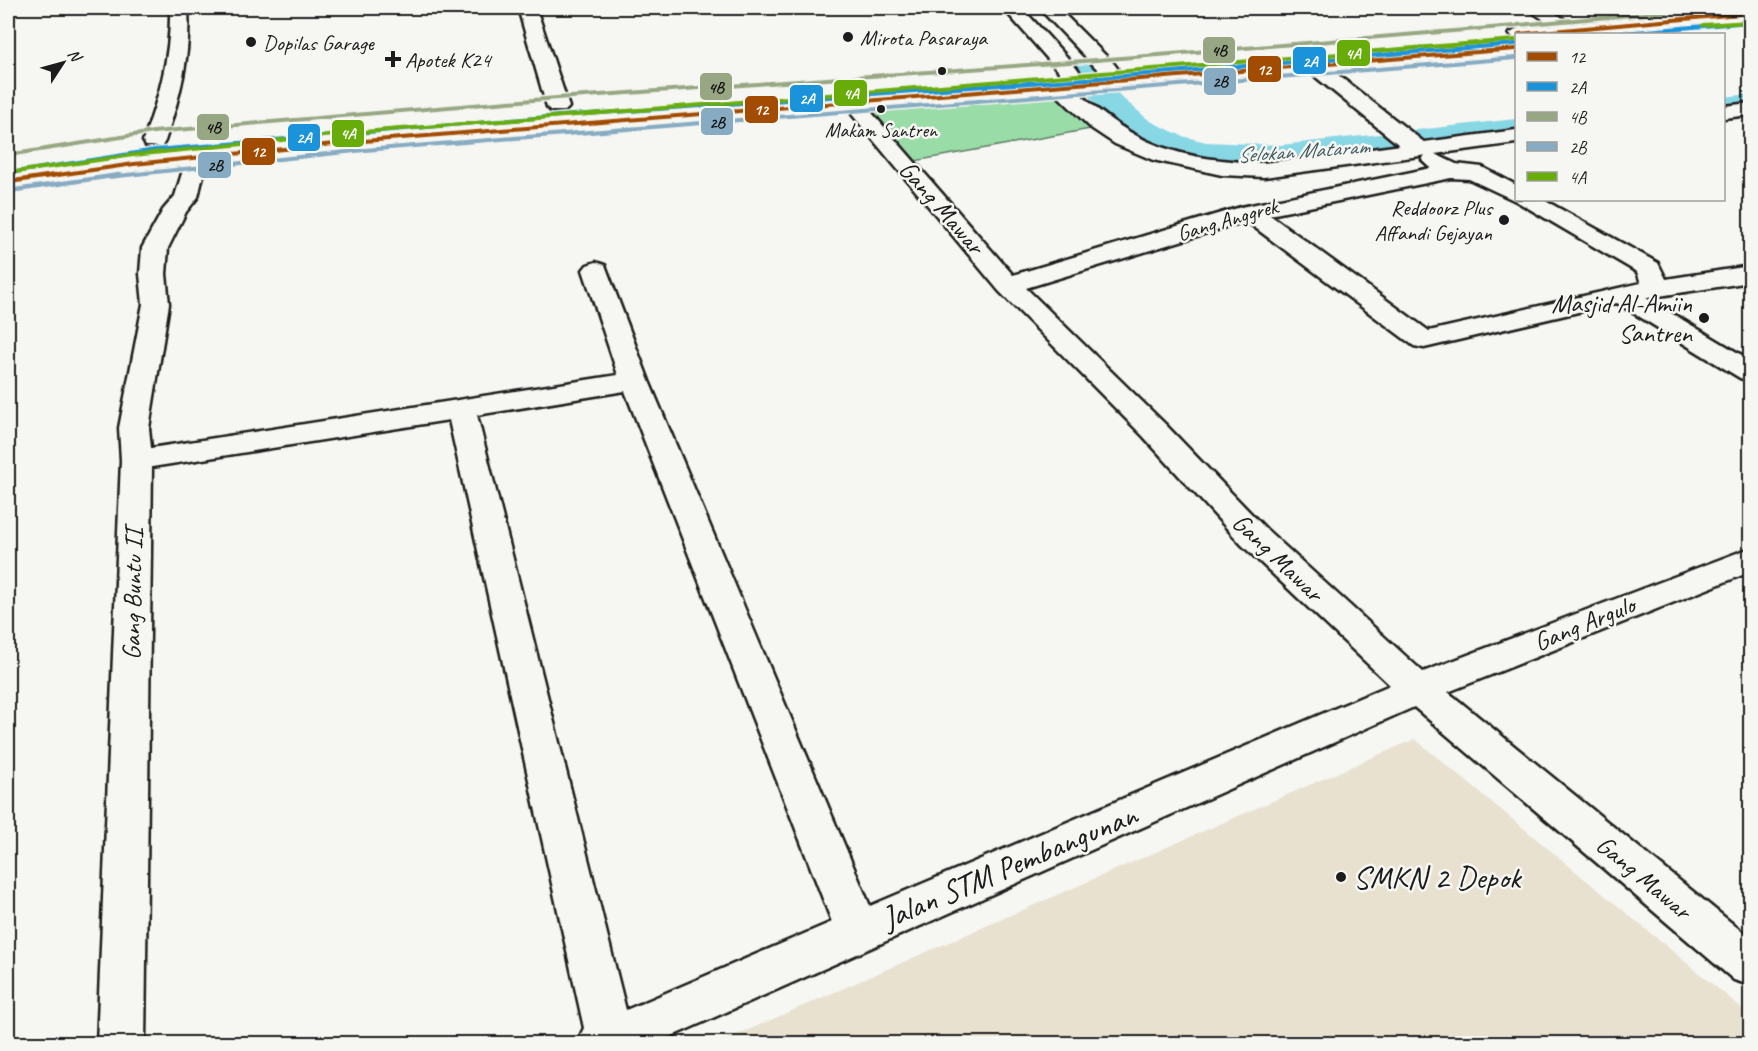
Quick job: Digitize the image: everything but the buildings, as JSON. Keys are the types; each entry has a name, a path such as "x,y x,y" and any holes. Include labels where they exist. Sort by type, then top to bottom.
{"street":[{"path":"153,141 175,70 180,34 179,8"},
{"path":"527,8 559,116"},
{"path":"1012,8 1104,127 1137,147 1189,164 1225,169 1264,170 1410,144 1515,136"},
{"path":"1048,8 1114,75 1313,65 1515,49"},
{"path":"1534,8 1573,30"},
{"path":"1540,33 1750,13"},
{"path":"1719,33 1750,31"},
{"path":"8,182 559,116 852,102 1515,35"},
{"name":"Gang Anggrek","path":"1313,65 1410,144 1451,171"},
{"path":"8,164 153,141 1069,81"},
{"name":"Gang Mawar","path":"852,102 1008,285 1154,430 1254,537 1418,689 1750,965"},
{"path":"1725,112 1750,109"},
{"name":"Gang Buntu II","path":"121,1044 137,460 134,428 156,304 153,274 155,248 175,210 186,197 196,159"},
{"name":"Gang Anggrek","path":"1008,285 1250,212 1451,171 1474,172 1515,193"},
{"path":"1529,201 1649,268 1655,287"},
{"path":"1250,212 1424,340 1655,287 1750,274"},
{"path":"596,270 635,381 858,932"},
{"path":"1621,294 1750,372"},
{"path":"137,460 635,381"},
{"path":"461,409 605,1041"},
{"name":"Gang Argulo","path":"1418,689 1750,559"},
{"name":"Jalan STM Pembangunan","path":"605,1041 1418,689"}],"shaded area":[{"name":"SMKN 2 Depok","path":"1415,739 1750,1015 1750,1043 718,1043"}],"green space":[{"path":"1082,92 1107,126 909,162 867,112"}],"waterway":[{"name":"Selokan Mataram","path":"1085,70 1110,104 1139,128 1171,143 1206,152 1243,155 1281,154 1515,129"},
{"name":"Selokan Mataram","path":"1725,106 1750,103"}],"transit line":[{"name":"4B","path":"1518,25 1711,8"},
{"name":"12","path":"1530,33 1750,13"},
{"name":"4A","path":"1703,25 1749,22"},
{"name":"2A","path":"1624,33 1750,22"},
{"name":"4B","path":"8,155 153,132 557,98 1084,61 1515,26"},
{"name":"4A","path":"8,173 133,155 363,132 1515,40"},
{"name":"2A","path":"9,173 155,150 559,116 1086,79 1515,44"},
{"name":"12","path":"8,182 134,164 364,141 1515,49"},
{"name":"2B","path":"9,191 135,173 365,150 1515,58"}],"place":[{"name":"Mirota Pasaraya","path":"848,37"},
{"name":"Dopilas Garage","path":"251,42"},
{"name":"Apotek K24","path":"393,59"},
{"name":"Makam Santren","path":"881,109"},
{"name":"Reddoorz Plus Affandi Gejayan","path":"1504,220"},
{"name":"Masjid Al-Amiin Santren","path":"1704,318"},
{"name":"SMKN 2 Depok","path":"1341,877"}]}
